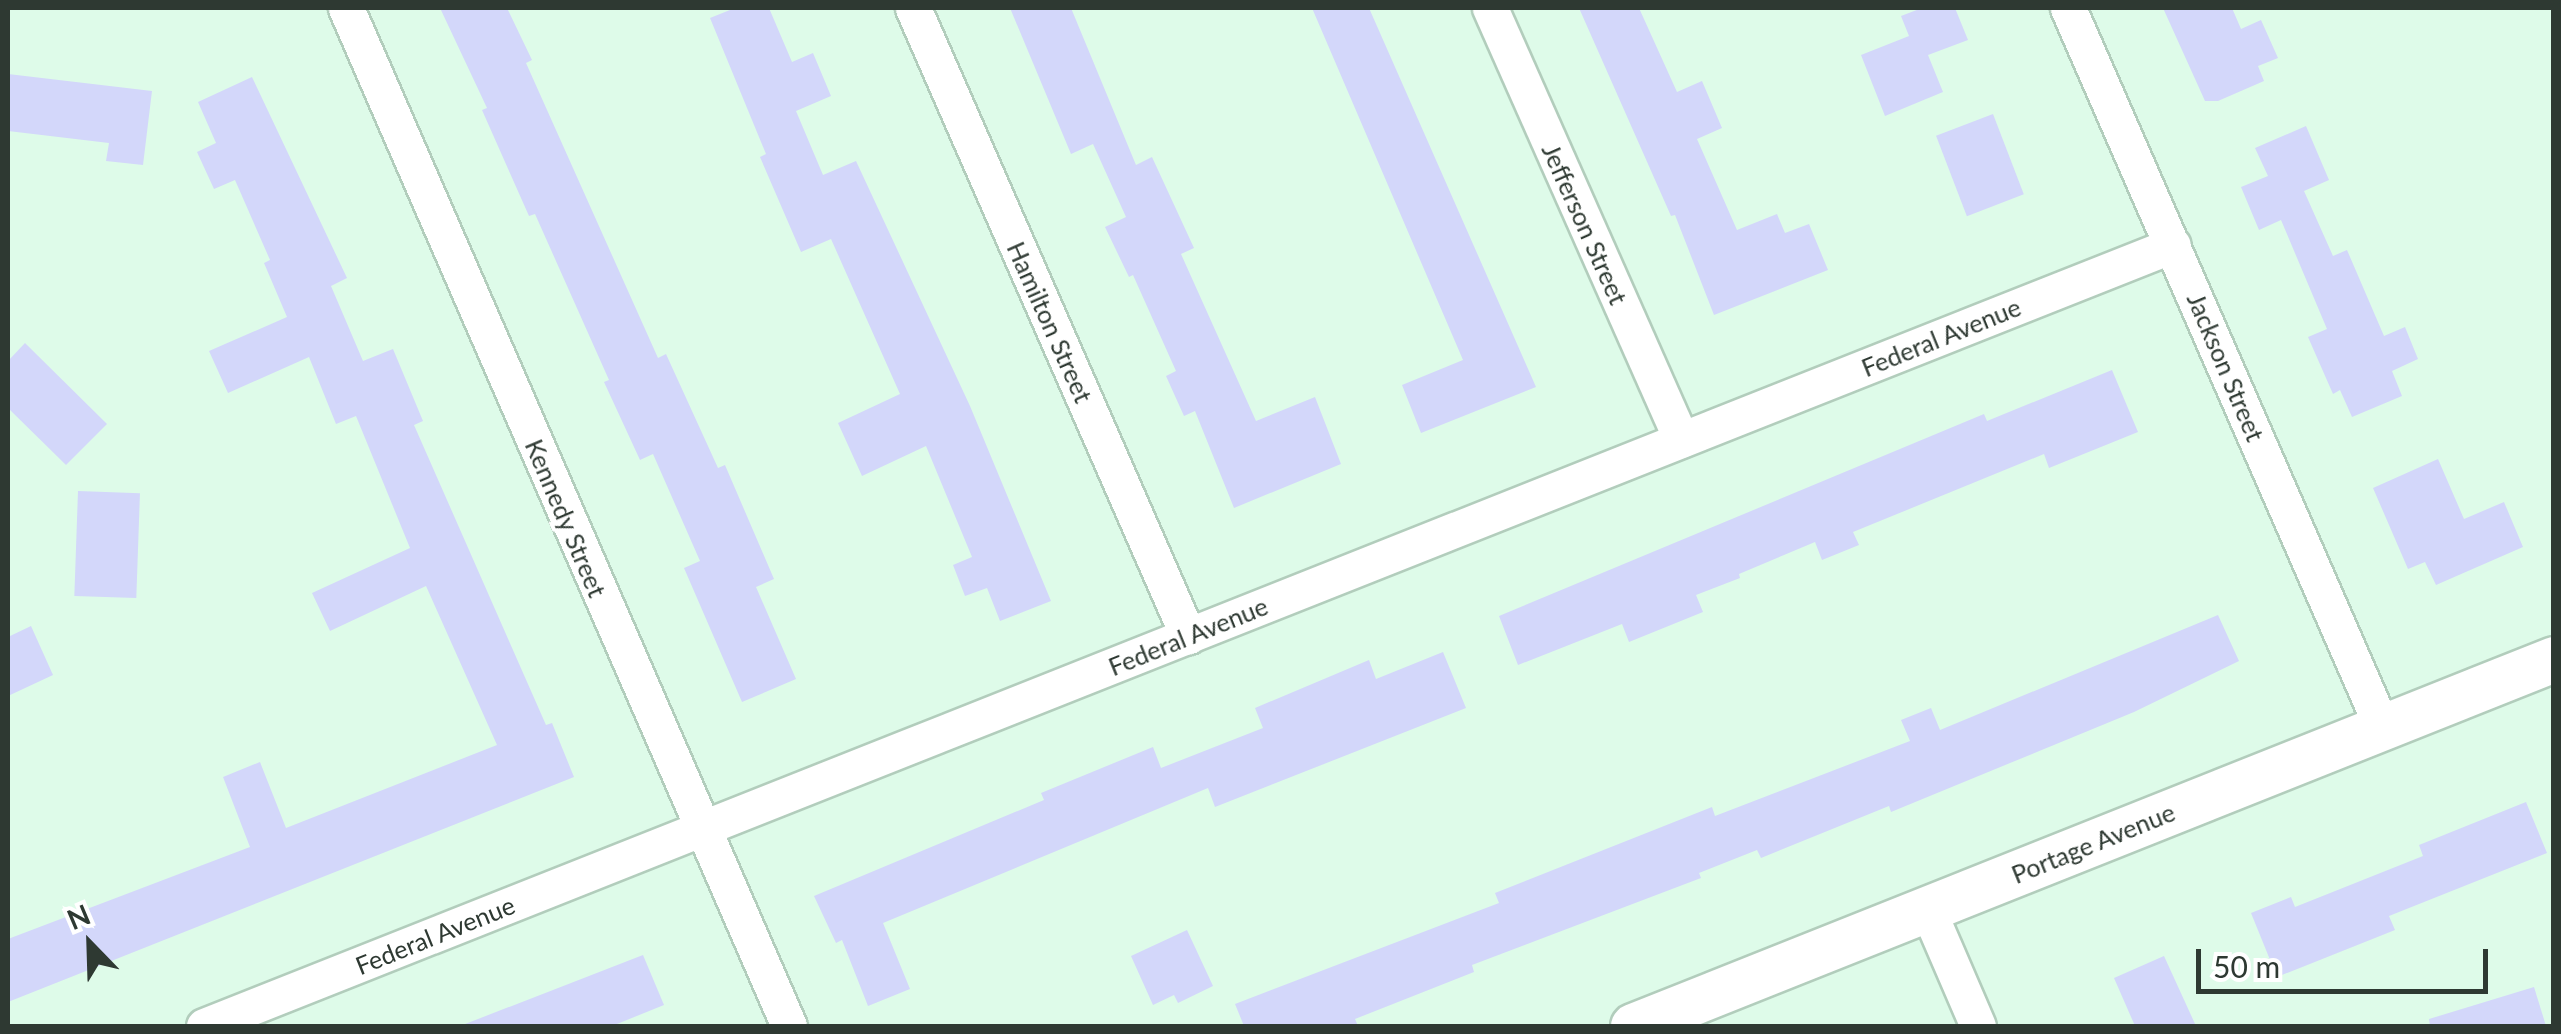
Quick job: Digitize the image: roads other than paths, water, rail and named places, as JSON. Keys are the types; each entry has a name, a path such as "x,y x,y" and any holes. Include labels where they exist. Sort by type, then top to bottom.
{"street":[{"name":"Kennedy Street","path":"346,8 700,830 790,1026"},
{"name":"Hamilton Street","path":"913,8 1188,636"},
{"name":"Jefferson Street","path":"1490,8 1681,440"},
{"name":"Jackson Street","path":"2068,8 2382,727"},
{"name":"Federal Avenue","path":"204,1026 2173,245"},
{"name":"Portage Avenue","path":"1633,1026 2554,659"},
{"path":"1928,910 1978,1026"}]}
